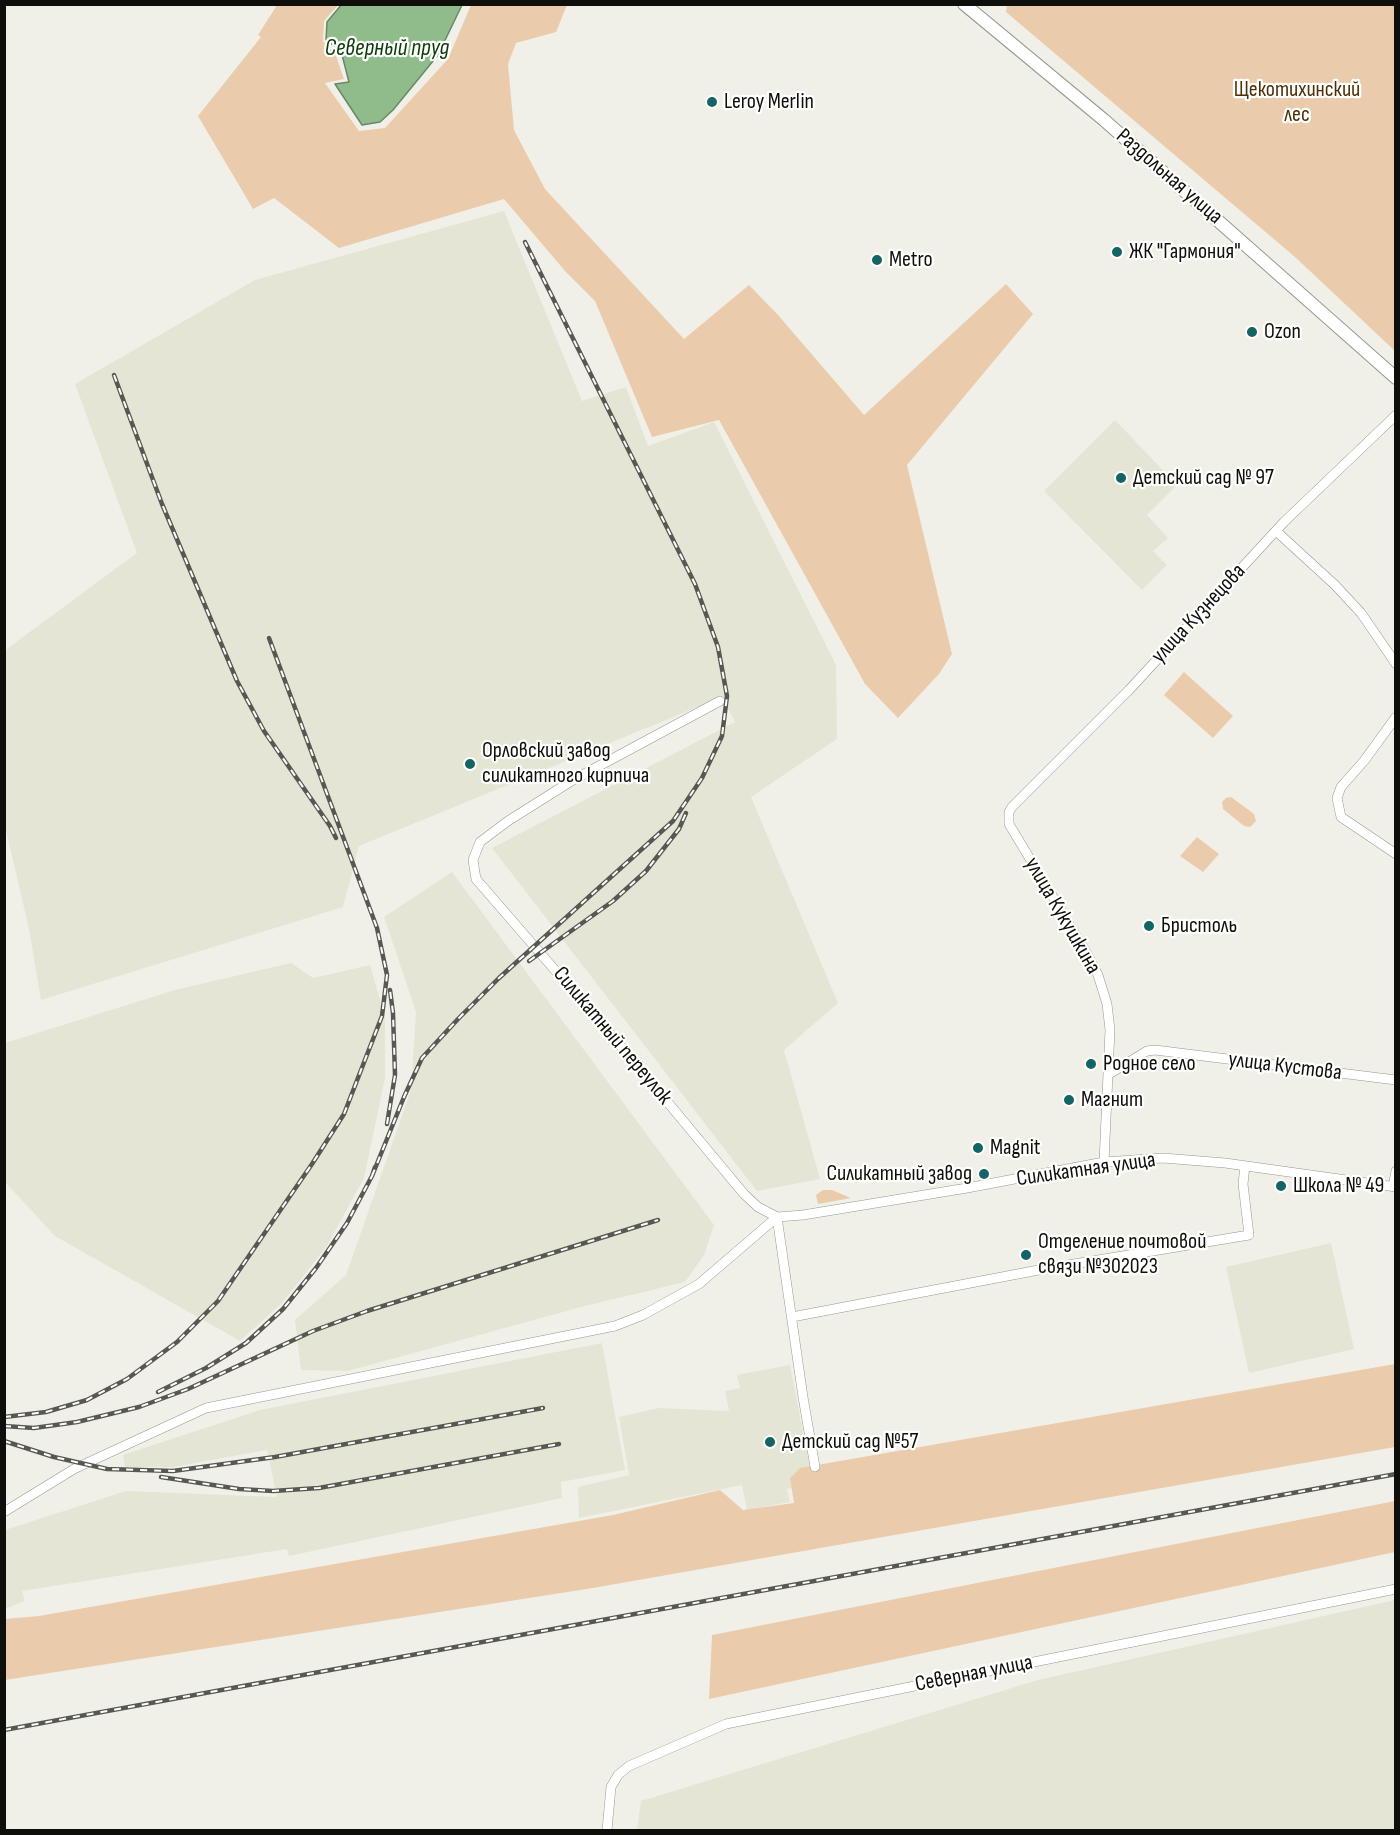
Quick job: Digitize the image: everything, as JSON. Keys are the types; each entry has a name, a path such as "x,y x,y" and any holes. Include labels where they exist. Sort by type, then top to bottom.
{"main road":[{"name":"Раздольная улица","path":"964,4 1104,120 1395,378"}],"street":[{"name":"улица Кузнецова","path":"1008,817 1012,807 1129,690 1276,531 1395,415"},
{"path":"1276,531 1335,585 1361,613 1395,664"},
{"name":"Силикатный переулок","path":"720,701 573,780 508,821 480,842 473,860 476,879 744,1194 758,1207 777,1217"},
{"path":"1395,717 1364,761 1341,787 1337,798 1341,817 1395,854"},
{"name":"улица Кукушкина","path":"1008,817 1012,830 1086,952 1098,975 1107,1004 1110,1030 1104,1162"},
{"name":"улица Кустова","path":"1109,1074 1147,1051 1155,1050 1395,1080"},
{"name":"Силикатная улица","path":"777,1217 803,1215 967,1188 1104,1162 1163,1158 1245,1166 1394,1187"},
{"path":"792,1317 1044,1269 1249,1235 1242,1184 1245,1166"},
{"path":"1394,1187 1395,1171"},
{"path":"777,1217 815,1467"},
{"path":"4,1512 74,1468 206,1408 615,1326 643,1315 699,1284 777,1217"},
{"name":"Северная улица","path":"607,1830 611,1787 618,1775 629,1766 726,1724 1395,1589"}],"shaded area":[{"path":"504,211 582,401 626,387 648,446 714,422 836,665 837,739 751,797 838,1003 784,1050 820,1179 757,1191 492,848 735,722 722,697 359,846 343,907 41,1000 29,929 5,826 4,651 137,553 75,384 255,280"},
{"path":"1115,420 1177,485 1147,515 1168,538 1153,551 1167,565 1142,590 1044,491"},
{"path":"452,872 714,1225 704,1255 685,1282 585,1306 348,1371 301,1370 295,1320 346,1275 411,1090 416,1012 384,917"},
{"path":"291,963 313,978 370,965 385,1018 385,1078 364,1178 327,1246 283,1302 240,1341 55,1236 5,1182 5,1043 175,990"},
{"path":"1331,1243 1354,1349 1249,1373 1226,1267"},
{"path":"602,1343 625,1470 561,1482 562,1498 289,1556 287,1549 22,1591 25,1601 5,1609 5,1530 126,1491 277,1497 267,1450 173,1467 125,1467 123,1455 260,1410"},
{"path":"790,1365 813,1484 787,1489 790,1502 747,1510 742,1485 579,1518 578,1487 629,1475 619,1417 659,1408 729,1411 725,1391 740,1388 737,1375"},
{"path":"1395,1600 1395,1830 637,1830 641,1801 1038,1680"}],"green space":[{"name":"Щекотихинский лес","path":"1007,4 1395,5 1395,351 1295,257 1006,12"},
{"path":"277,5 338,5 324,21 323,41 335,53 344,79 325,83 359,131 385,128 448,59 471,5 567,5 556,32 516,43 508,64 514,130 545,189 684,339 749,285 778,315 864,415 1006,284 1033,314 907,465 952,654 939,674 898,718 865,684 719,420 652,437 595,301 565,271 504,199 339,248 274,198 253,209 198,116 261,37 258,35"},
{"path":"1184,672 1233,716 1213,738 1164,695"},
{"path":"1231,797 1254,814 1256,821 1250,827 1244,826 1223,809 1222,802"},
{"path":"1197,837 1219,854 1203,872 1180,856"},
{"path":"823,1190 832,1190 851,1198 818,1204 816,1195"},
{"path":"1395,1364 1395,1447 593,1588 5,1680 5,1619 39,1616 613,1515 720,1490 743,1510 794,1503 790,1478 800,1468"},
{"path":"1395,1501 1395,1552 709,1699 712,1635"}],"water":[{"name":"Северный пруд","path":"342,4 462,5 438,55 393,110 380,122 362,125 335,84 349,82 341,51 326,40 327,22"}],"railway":[{"path":"372,1176 422,1058 499,978 673,821 702,778 722,736 727,696 718,647 695,584 525,242"},
{"path":"114,375 162,504 237,681 264,731 336,838"},
{"path":"4,1417 46,1412 87,1400 127,1379 177,1342 218,1301 344,1114 382,1016 387,975 377,928 269,638"},
{"path":"529,961 613,901 646,871 679,829 686,813"},
{"path":"387,1124 395,1075 390,990"},
{"path":"158,1392 206,1368 246,1343 283,1309 316,1268 347,1223 375,1167"},
{"path":"4,1426 34,1428 77,1422 139,1407 188,1389 313,1331 367,1311 658,1220"},
{"path":"4,1441 54,1457 107,1469 173,1471 275,1457 543,1408"},
{"path":"161,1477 239,1489 273,1491 319,1488 559,1444"},
{"path":"4,1730 1396,1474"}],"place":[{"name":"Leroy Merlin","path":"712,102"},
{"name":"ЖК \"Гармония\"","path":"1117,252"},
{"name":"Metro","path":"877,260"},
{"name":"Ozon","path":"1252,332"},
{"name":"Детский сад № 97","path":"1121,478"},
{"name":"Орловский завод силикатного кирпича","path":"470,764"},
{"name":"Бристоль","path":"1149,926"},
{"name":"Родное село","path":"1091,1064"},
{"name":"Магнит","path":"1069,1100"},
{"name":"Magnit","path":"978,1148"},
{"name":"Силикатный завод","path":"984,1174"},
{"name":"Школа № 49","path":"1281,1186"},
{"name":"Отделение почтовой связи №302023","path":"1026,1255"},
{"name":"Детский сад №57","path":"770,1442"}]}
